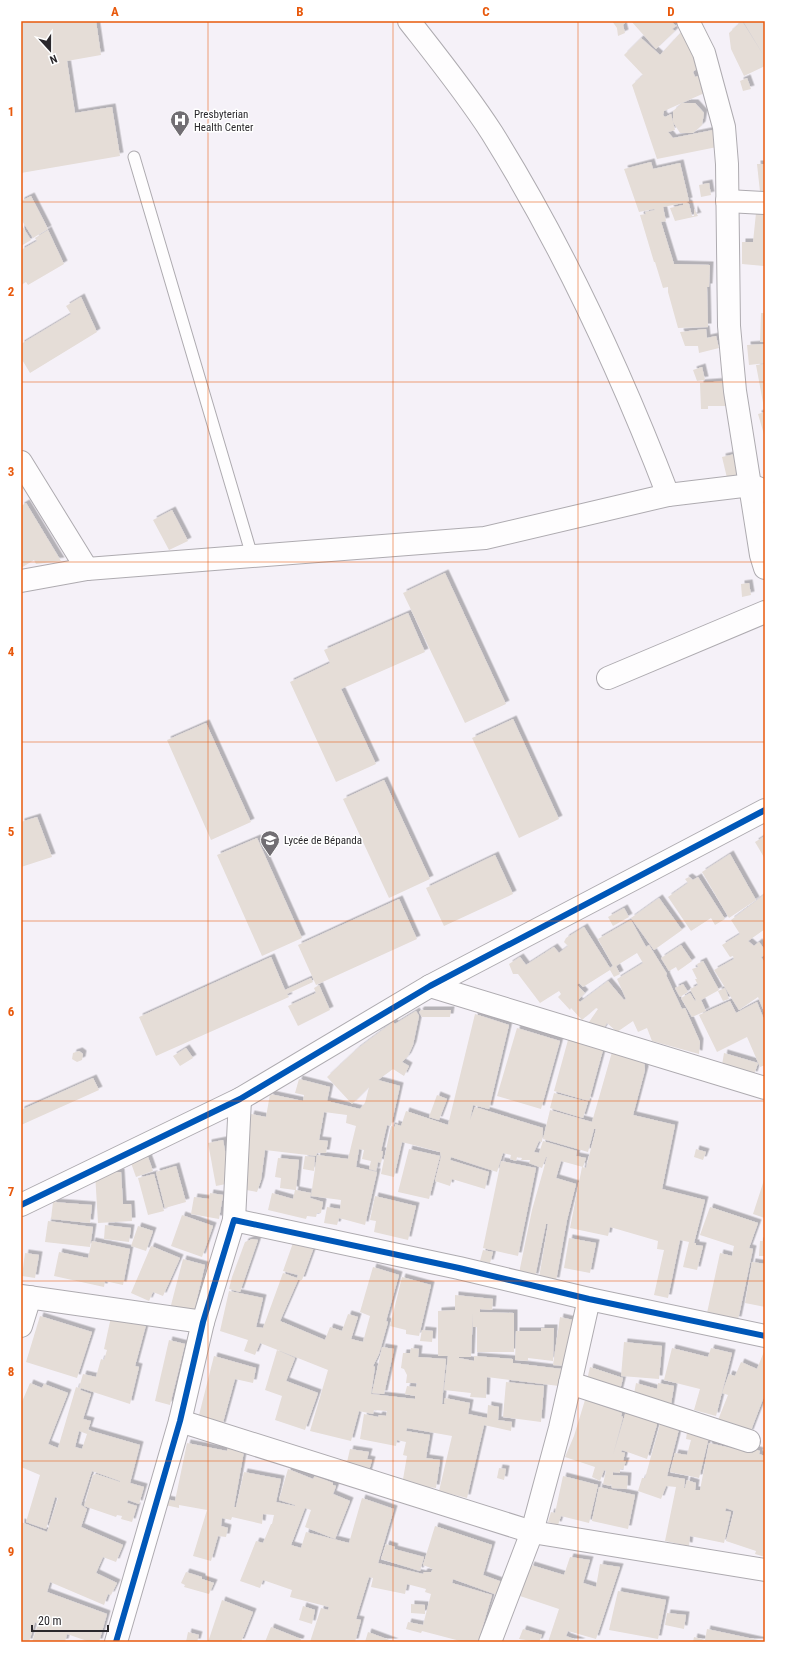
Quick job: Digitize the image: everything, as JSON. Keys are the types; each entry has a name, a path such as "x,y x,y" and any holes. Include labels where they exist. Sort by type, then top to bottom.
{"street":[{"path":"409,21 453,77 491,132 524,186 600,334 641,424 668,495"},
{"path":"688,21 704,53 724,127 729,326 735,391 758,488 765,568"},
{"path":"727,201 765,203"},
{"path":"21,462 88,570"},
{"path":"21,580 88,570 485,538 668,495 758,488"},
{"path":"608,678 765,612"},
{"path":"21,1205 240,1099 430,986 765,810"},
{"path":"430,986 765,1088"},
{"path":"118,1642 180,1421 203,1322 234,1220 240,1099"},
{"path":"234,1220 459,1268 589,1299 765,1336"},
{"path":"21,1326 25,1297 203,1322"},
{"path":"490,1642 532,1532 560,1428 589,1299"},
{"path":"570,1383 749,1440"},
{"path":"180,1421 532,1532 765,1570"}],"lane":[{"path":"134,157 252,556"}],"building":[{"path":"21,21 96,21 101,55 67,61 75,113 112,107 120,156 21,173"},
{"path":"612,21 627,21 623,25 625,33 618,36 617,28"},
{"path":"631,21 671,21 676,26 672,29 675,31 656,49"},
{"path":"742,21 764,56 743,21 765,21 765,66 744,76 731,49 729,33"},
{"path":"685,28 704,62 693,72 695,77 702,75 709,91 664,111 663,115 665,117 671,114 675,130 668,132 673,138 718,129 722,146 657,159 632,85 643,75 624,55 641,38 660,55"},
{"path":"747,78 751,89 743,91 740,81"},
{"path":"682,103 695,103 704,113 702,125 693,133 680,133 673,122 673,111"},
{"path":"651,162 653,169 680,163 689,201 686,202 689,204 692,216 694,216 694,209 698,216 675,221 670,208 683,205 683,203 663,207 666,221 661,222 674,264 710,265 709,287 707,287 708,327 678,328 668,287 663,288 654,262 640,215 646,214 645,212 655,210 639,212 624,169"},
{"path":"757,164 765,164 765,201 761,201"},
{"path":"709,183 711,195 701,197 699,185"},
{"path":"31,196 48,229 33,238 21,219 21,201"},
{"path":"756,213 765,214 765,266 742,264 742,242 753,242"},
{"path":"21,224 31,240 21,246"},
{"path":"48,230 64,264 28,285 26,282 21,285 21,250 37,241 35,238"},
{"path":"81,297 97,332 30,373 21,358 21,344 71,314 66,306"},
{"path":"761,313 765,313 765,342 760,342"},
{"path":"706,329 707,338 716,336 719,348 699,353 698,346 685,346 680,332"},
{"path":"765,344 765,363 749,365 747,345"},
{"path":"765,364 765,408 764,408 756,365"},
{"path":"702,367 705,380 697,381 693,370"},
{"path":"727,381 734,406 726,408 726,406 708,406 708,409 701,409 700,383"},
{"path":"765,412 765,438 758,414"},
{"path":"735,454 741,479 728,482 722,457"},
{"path":"26,503 61,561 36,564 34,560 21,568 21,506"},
{"path":"172,510 188,541 169,550 153,520"},
{"path":"445,573 506,704 465,723 403,593"},
{"path":"749,583 751,595 742,597 741,584"},
{"path":"408,613 425,652 341,689 376,764 336,782 290,682 330,663 324,650"},
{"path":"513,719 559,819 519,838 472,738"},
{"path":"206,723 251,822 211,840 167,740"},
{"path":"384,780 430,879 389,898 343,799"},
{"path":"37,817 52,857 21,867 21,822"},
{"path":"765,836 765,859 755,842"},
{"path":"257,838 302,938 262,956 217,855"},
{"path":"730,854 756,900 729,918 702,872"},
{"path":"495,855 513,894 444,926 426,888"},
{"path":"689,877 693,880 698,877 725,919 715,925 711,918 691,931 668,897 688,883 685,879"},
{"path":"765,894 765,929 748,941 754,946 759,942 765,950 765,955 761,957 765,963 765,1014 758,997 739,1010 714,970 734,959 733,956 730,957 722,945 740,934 731,920"},
{"path":"659,898 682,930 654,950 631,918"},
{"path":"399,899 417,939 316,985 298,945"},
{"path":"624,908 629,917 613,926 608,917"},
{"path":"631,920 646,947 649,945 667,974 666,975 682,1009 685,1008 700,1042 699,1054 652,1041 647,1028 638,1032 633,1021 617,1032 607,1023 602,1031 589,1025 589,1022 598,1009 596,1008 582,1020 558,997 561,994 559,991 540,1003 518,974 513,974 509,964 520,957 526,965 554,947 559,953 568,946 564,942 566,938 584,927 610,968 613,966 598,939","holes":["637,953 643,963 617,979 626,999 624,1000 608,981 580,1002 578,1000 585,993 577,985 579,983 583,987 610,970 614,977 620,974 616,966"]},
{"path":"681,945 692,961 678,971 676,967 669,971 661,958"},
{"path":"271,957 285,990 311,978 313,982 287,994 289,997 156,1056 139,1017"},
{"path":"703,961 719,990 701,1000 706,1011 692,1017 681,998 690,993 695,1001 696,1000 690,989 698,985 692,969 698,967 697,964"},
{"path":"683,984 688,992 680,997 675,988"},
{"path":"319,985 330,1010 298,1026 288,1006 316,993 314,988"},
{"path":"725,988 729,999 723,1001 718,991"},
{"path":"730,1001 736,1013 757,1002 765,1022 765,1065 760,1067 747,1037 717,1052 699,1015"},
{"path":"421,1010 451,1010 450,1017 422,1017 419,1012"},
{"path":"416,1011 419,1016 413,1045 408,1056 402,1062 409,1066 404,1076 393,1069 378,1080 400,1086 391,1126 387,1125 381,1151 383,1151 381,1163 378,1162 376,1171 369,1169 371,1161 362,1159 364,1150 359,1149 356,1167 377,1172 365,1225 339,1218 337,1225 324,1223 327,1207 340,1209 341,1200 311,1196 317,1155 348,1159 356,1126 346,1123 347,1115 324,1112 319,1140 328,1141 326,1153 317,1153 316,1156 265,1150 261,1180 257,1192 241,1189 250,1133 246,1133 251,1114 266,1117 270,1094 303,1101 304,1095 295,1093 299,1079 330,1087 327,1101 360,1109 365,1103 369,1087 352,1104 327,1077 357,1049 393,1022 395,1024"},
{"path":"475,1014 509,1025 489,1109 473,1105 470,1120 475,1107 543,1128 542,1142 539,1141 534,1152 539,1153 543,1141 577,1151 576,1156 586,1158 583,1167 561,1161 556,1178 576,1184 567,1220 556,1281 539,1278 548,1224 546,1224 535,1277 519,1273 532,1210 547,1157 542,1168 529,1163 530,1160 521,1160 522,1158 517,1157 516,1161 510,1159 511,1155 503,1153 497,1172 451,1157 450,1160 489,1172 485,1189 452,1179 450,1186 435,1181 441,1157 440,1152 402,1142 394,1177 381,1174 391,1126 395,1127 395,1124 401,1126 406,1111 448,1125"},
{"path":"517,1028 560,1041 541,1109 497,1096"},
{"path":"568,1040 603,1050 589,1101 554,1091"},
{"path":"186,1048 193,1058 180,1066 173,1056"},
{"path":"79,1051 83,1054 82,1060 77,1062 72,1059 73,1053"},
{"path":"612,1052 644,1060 645,1070 633,1115 675,1125 662,1189 705,1200 694,1243 696,1243 696,1245 703,1246 697,1270 683,1267 689,1242 680,1240 668,1298 654,1295 664,1250 657,1249 658,1241 610,1227 608,1236 570,1228 582,1167 586,1168 596,1129 594,1129 588,1152 543,1139 550,1110 592,1122"},
{"path":"724,1053 758,1063 754,1075 722,1065"},
{"path":"93,1078 99,1090 21,1125 21,1110"},
{"path":"554,1093 588,1102 583,1118 550,1108"},
{"path":"437,1095 447,1099 439,1120 429,1117"},
{"path":"223,1140 231,1183 216,1186 208,1143"},
{"path":"409,1149 440,1156 429,1199 398,1192"},
{"path":"696,1149 706,1152 703,1160 694,1157"},
{"path":"305,1156 315,1157 314,1171 303,1169"},
{"path":"148,1157 153,1171 136,1177 131,1163"},
{"path":"278,1158 299,1160 296,1190 311,1193 310,1198 323,1202 321,1213 317,1213 316,1217 307,1216 306,1219 268,1210 272,1193 293,1199 295,1190 280,1188 281,1178 275,1177"},
{"path":"501,1161 536,1168 518,1256 483,1248"},
{"path":"176,1166 186,1202 165,1208 156,1172"},
{"path":"121,1172 123,1204 131,1204 132,1221 98,1223 95,1173"},
{"path":"154,1174 164,1211 148,1215 138,1178"},
{"path":"765,1177 765,1218 753,1214"},
{"path":"210,1193 223,1195 219,1219 191,1214 194,1197 209,1199"},
{"path":"375,1196 416,1206 408,1240 374,1232 376,1221 370,1220"},
{"path":"53,1202 92,1205 90,1223 51,1219"},
{"path":"710,1207 758,1223 749,1248 753,1249 738,1320 707,1313 720,1253 732,1256 734,1246 700,1235"},
{"path":"182,1215 213,1226 202,1257 171,1246"},
{"path":"48,1221 93,1227 90,1247 45,1242"},
{"path":"105,1225 131,1228 129,1242 104,1239"},
{"path":"138,1226 153,1231 146,1251 131,1246"},
{"path":"569,1238 596,1243 590,1273 564,1268"},
{"path":"252,1239 258,1240 240,1292 229,1289 245,1242"},
{"path":"294,1240 314,1247 302,1280 298,1280 280,1321 325,1340 330,1327 342,1331 348,1314 358,1317 351,1339 363,1342 370,1316 360,1312 373,1267 399,1275 386,1321 388,1322 379,1354 373,1366 375,1367 371,1394 415,1399 415,1396 405,1394 407,1386 416,1387 417,1383 406,1383 407,1375 404,1369 401,1368 403,1353 410,1353 411,1348 419,1349 418,1357 446,1359 442,1404 446,1404 444,1403 445,1398 470,1403 468,1414 487,1418 488,1405 499,1407 498,1420 512,1422 511,1431 484,1425 467,1498 439,1491 452,1436 407,1428 406,1431 430,1435 426,1458 440,1460 436,1488 426,1487 425,1489 402,1485 407,1456 403,1455 406,1442 397,1440 396,1446 360,1439 364,1414 378,1417 379,1415 386,1416 387,1411 374,1410 373,1414 359,1411 351,1441 310,1431 328,1370 260,1343 255,1355 244,1351 248,1340 220,1331 229,1291 263,1298 256,1327 263,1328 283,1273 297,1278 298,1275 283,1271"},
{"path":"92,1241 130,1249 123,1285 105,1281 104,1287 54,1276 59,1252 88,1258"},
{"path":"760,1241 765,1241 765,1256 759,1256"},
{"path":"151,1246 180,1258 163,1296 153,1292 149,1301 131,1293"},
{"path":"483,1250 493,1252 490,1263 480,1261"},
{"path":"25,1253 39,1255 35,1278 22,1276"},
{"path":"183,1259 205,1265 193,1315 170,1309"},
{"path":"752,1262 765,1264 765,1307 745,1303"},
{"path":"402,1277 431,1285 419,1336 406,1334 406,1330 390,1326"},
{"path":"455,1295 493,1299 492,1310 480,1309 480,1312 514,1313 514,1352 477,1352 477,1327 473,1327 473,1313 471,1357 459,1358 474,1361 474,1356 513,1359 513,1363 570,1370 567,1387 487,1377 486,1398 470,1397 471,1393 444,1390 448,1356 438,1356 438,1311 455,1310"},
{"path":"40,1316 92,1332 77,1378 26,1362"},
{"path":"111,1317 146,1325 135,1366 139,1367 130,1404 81,1388 80,1390 91,1394 83,1419 91,1421 88,1430 140,1445 130,1483 144,1487 139,1504 128,1500 127,1503 137,1506 132,1522 121,1519 122,1516 117,1515 116,1517 84,1506 93,1475 96,1474 120,1482 92,1471 81,1505 87,1509 81,1527 123,1545 116,1562 103,1557 96,1573 117,1583 111,1595 108,1594 104,1605 50,1582 47,1592 107,1614 99,1642 90,1642 67,1634 65,1642 32,1642 38,1624 35,1622 29,1642 21,1642 21,1522 47,1532 58,1498 55,1497 46,1529 26,1522 40,1475 21,1467 21,1404 30,1383 42,1388 44,1384 68,1393 48,1444 58,1448 76,1387 79,1388 83,1374 96,1377 101,1359 104,1360 107,1350 104,1349","holes":["79,1431 87,1434 82,1449 75,1447"]},
{"path":"560,1317 573,1320 570,1366 553,1365"},
{"path":"541,1328 554,1328 553,1361 528,1358 528,1361 515,1360 516,1331 541,1331"},
{"path":"422,1330 433,1331 432,1342 420,1341"},
{"path":"169,1340 185,1344 170,1405 155,1401"},
{"path":"624,1342 662,1346 659,1379 621,1376"},
{"path":"382,1347 394,1349 384,1394 372,1393"},
{"path":"672,1348 708,1357 711,1348 732,1353 716,1416 694,1410 700,1389 664,1380"},
{"path":"765,1349 765,1394 750,1433 718,1420 728,1395 722,1393 729,1374 735,1376 741,1362 757,1369"},
{"path":"277,1350 295,1358 286,1381 318,1393 305,1430 275,1420 282,1396 265,1390"},
{"path":"214,1356 256,1368 253,1383 235,1379 222,1426 198,1419"},
{"path":"590,1367 623,1378 619,1394 586,1384"},
{"path":"506,1382 544,1386 541,1422 503,1417"},
{"path":"636,1383 657,1389 658,1383 674,1386 670,1410 633,1399"},
{"path":"585,1400 622,1413 621,1416 623,1417 613,1455 626,1411 658,1421 647,1459 622,1450 621,1452 625,1453 623,1461 626,1461 623,1469 620,1469 620,1473 613,1472 613,1475 628,1476 627,1489 612,1488 611,1484 610,1486 603,1484 606,1471 604,1470 600,1481 592,1477 595,1467 565,1457 574,1436"},
{"path":"660,1424 679,1429 667,1476 685,1479 684,1488 687,1480 696,1483 695,1490 700,1490 709,1443 753,1453 754,1449 760,1451 759,1454 765,1456 765,1557 755,1554 756,1551 726,1541 734,1511 726,1508 725,1511 731,1512 724,1543 690,1536 689,1546 665,1541 676,1487 666,1486 661,1499 638,1491 642,1478 645,1478"},
{"path":"687,1432 709,1437 699,1478 670,1472 675,1453 687,1455 691,1440 686,1439"},
{"path":"187,1443 227,1451 228,1447 244,1451 234,1507 236,1507 244,1472 281,1479 276,1502 295,1506 279,1500 288,1469 313,1479 315,1476 333,1483 333,1485 336,1486 333,1494 350,1501 335,1539 305,1527 311,1510 305,1508 291,1545 301,1548 306,1532 349,1543 362,1498 394,1509 378,1563 423,1574 424,1572 431,1572 433,1569 423,1565 435,1526 492,1545 483,1575 505,1583 500,1596 453,1579 452,1583 492,1595 478,1642 464,1642 422,1631 421,1633 406,1629 408,1622 423,1625 431,1594 425,1592 426,1589 407,1584 405,1594 371,1587 373,1578 369,1577 356,1619 361,1620 355,1642 310,1642 321,1608 328,1610 329,1607 290,1597 292,1590 263,1580 260,1588 240,1581 256,1541 263,1543 272,1524 274,1515 263,1514 262,1524 232,1517 231,1520 222,1518 221,1526 228,1528 226,1537 218,1536 211,1561 193,1556 207,1510 179,1505 179,1508 165,1505 166,1499 175,1501"},
{"path":"350,1449 369,1452 367,1459 372,1460 367,1478 345,1471"},
{"path":"499,1468 506,1469 504,1480 497,1478"},
{"path":"563,1476 598,1485 589,1523 561,1516 558,1525 548,1522 551,1512 555,1513"},
{"path":"599,1487 635,1495 628,1529 592,1521"},
{"path":"386,1544 395,1547 394,1549 424,1557 420,1571 381,1559"},
{"path":"570,1557 590,1560 583,1583 596,1587 600,1564 620,1567 596,1639 568,1631 566,1636 582,1642 548,1642 559,1609 520,1596 531,1565 564,1575"},
{"path":"186,1572 214,1583 209,1594 184,1587 185,1585 181,1583"},
{"path":"618,1591 666,1600 658,1639 609,1630"},
{"path":"222,1600 253,1612 241,1642 208,1642"},
{"path":"411,1604 425,1605 425,1614 411,1613"},
{"path":"303,1606 315,1610 312,1624 299,1620"},
{"path":"667,1613 686,1615 684,1629 665,1625"},
{"path":"271,1627 301,1639 300,1642 265,1642"},
{"path":"523,1629 542,1635 539,1642 519,1639"},
{"path":"707,1629 763,1642 693,1642 694,1637 705,1640"},
{"path":"188,1632 199,1635 197,1642 186,1642"},
{"path":"368,1632 395,1642 365,1642"}],"cycle path":[{"path":"21,1205 240,1099 430,986 765,810"},
{"path":"116,1642 180,1421 203,1322 234,1220 459,1268 589,1299 765,1336"}],"place":[{"name":"Presbyterian Health Center","path":"180,137"},
{"name":"Lycée de Bépanda","path":"270,857"}]}
